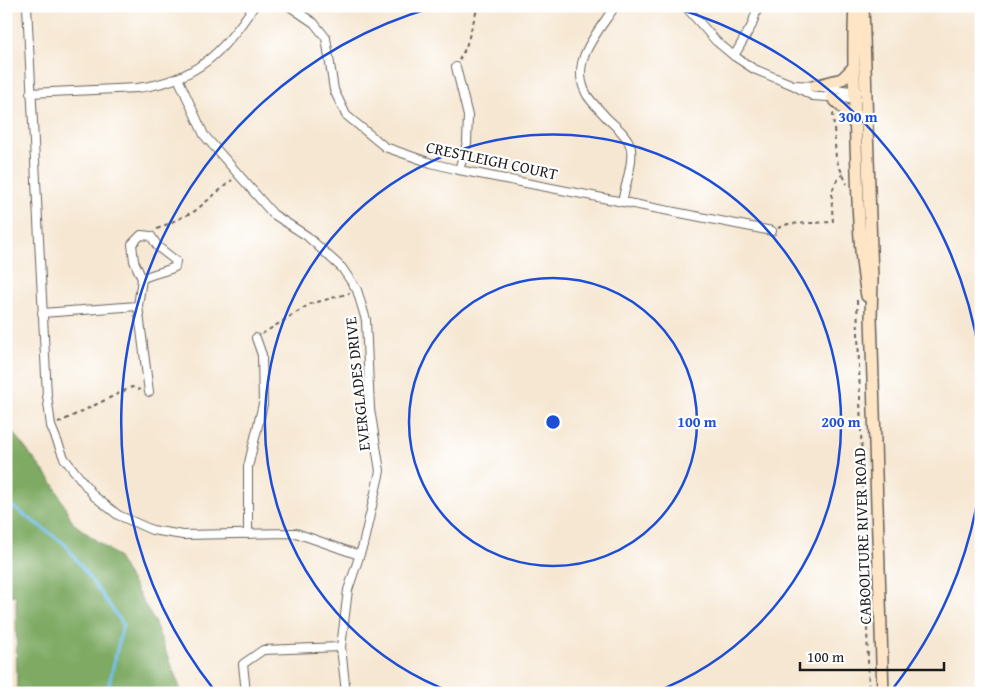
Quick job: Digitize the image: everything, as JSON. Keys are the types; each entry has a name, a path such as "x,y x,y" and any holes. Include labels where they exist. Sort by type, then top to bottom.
{"main road":[{"name":"CABOOLTURE RIVER ROAD","path":"856,6 854,67 861,96 855,125 858,207 864,279 871,317"},
{"name":"CABOOLTURE RIVER ROAD","path":"864,6 861,96 872,279 871,317 883,693"},
{"path":"815,86 842,79 854,67"},
{"path":"832,102 847,112 855,125"}],"street":[{"path":"27,6 47,395 51,426 64,458 94,496 118,515 152,530 183,535 296,533 359,555"},
{"path":"30,93 137,88 154,86 178,78 203,66 222,49 254,6"},
{"name":"CRESTLEIGH COURT","path":"289,6 314,23 326,38 334,90 346,115 385,147 459,170 772,231"},
{"path":"615,6 587,48 582,59 580,72 582,85 588,97 625,135 630,144 630,166 622,202"},
{"path":"685,6 712,36 734,56 766,76 832,102 861,96"},
{"path":"734,56 752,25 758,6"},
{"path":"456,66 468,116 467,143 459,170"},
{"name":"EVERGLADES DRIVE","path":"178,78 204,135 273,214 308,236 342,268 357,290 366,320 370,409 380,471 359,555 348,590 341,647 346,693"},
{"path":"792,85 815,86 861,96"},
{"path":"142,279 156,272 175,267 176,261 158,247 151,236 140,235 132,244 134,261 142,279 138,306 149,392"},
{"path":"42,313 138,306"},
{"path":"248,534 248,467 263,404 262,355 256,338"},
{"path":"246,693 243,664 263,650 341,647"}],"path":[{"path":"456,66 466,47 478,6"},
{"path":"832,102 836,159 847,185"},
{"path":"772,231 788,224 833,222 832,190 836,178 843,174"},
{"path":"151,236 157,229 195,211 239,175"},
{"path":"256,338 310,304 357,290"},
{"path":"857,299 869,693"},
{"path":"51,426 132,388 149,392"}],"green space":[{"path":"6,424 53,483 73,523 117,556 154,621 182,693 17,693 16,597 6,593"}],"waterway":[{"path":"6,502 65,544 123,624 107,693"}]}
